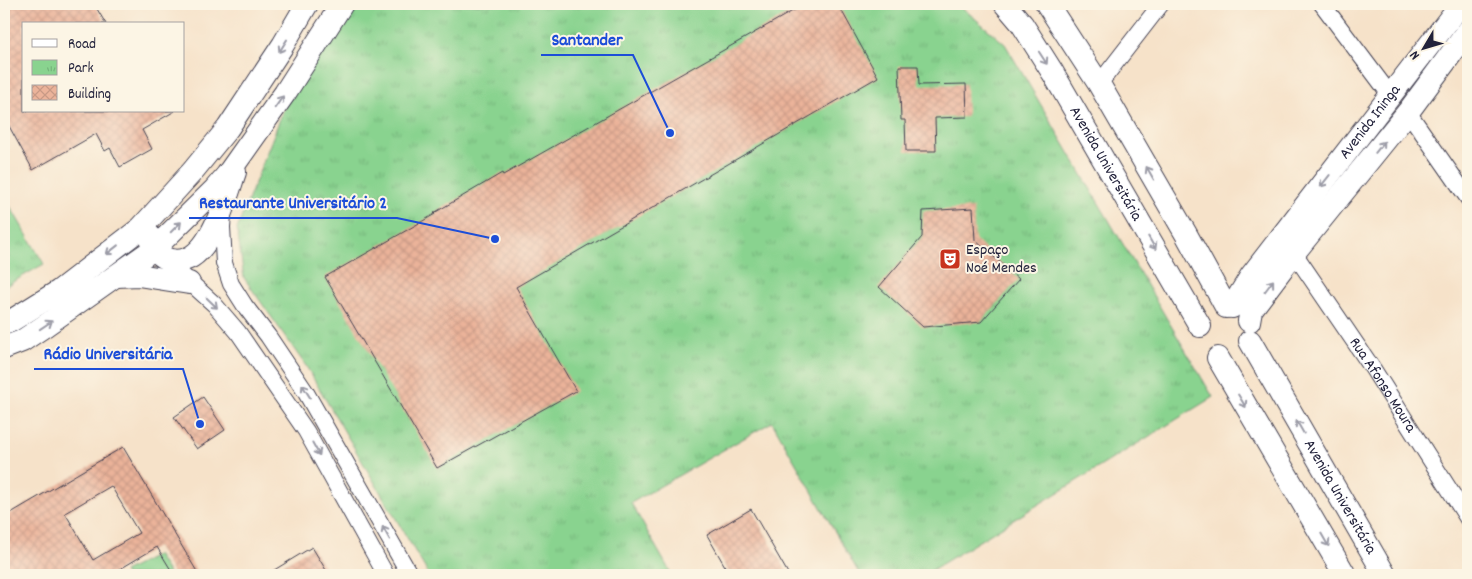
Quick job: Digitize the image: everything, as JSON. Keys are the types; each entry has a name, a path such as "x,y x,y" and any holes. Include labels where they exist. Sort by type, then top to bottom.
{"main road":[{"path":"4,324 11,322 59,291 141,228 192,172 228,128 284,45 307,4"},
{"path":"4,348 22,341 117,276 160,253 227,175 285,93 342,4"},
{"name":"Avenida Universitária","path":"1005,4 1022,24 1053,73 1200,326"},
{"path":"1022,24 1048,4"},
{"name":"Avenida Universitária","path":"1048,4 1099,84 1181,226 1239,319 1385,575"},
{"name":"Avenida Ininga","path":"1287,247 1391,96 1462,4"},
{"name":"Avenida Ininga","path":"1287,247 1408,112 1468,30"},
{"path":"1391,96 1408,112"},
{"path":"151,217 148,231 151,243 160,253 178,261 194,256 208,240 224,204 241,155"},
{"path":"1239,319 1251,310 1287,247"},
{"path":"117,276 138,275 189,283"},
{"path":"1218,358 1234,358 1247,348 1239,319 1217,308 1203,318 1199,334 1201,342 1205,349 1218,358 1345,575"}],"street":[{"path":"1099,84 1161,4"},
{"path":"1322,4 1391,96"},
{"path":"1408,112 1468,198"},
{"path":"224,204 222,227 224,263 231,284 306,390 410,575"},
{"name":"Rua Afonso Moura","path":"1287,247 1373,369 1468,519"},
{"path":"160,253 189,283 214,304 238,332 306,431 386,575"}],"green space":[{"path":"347,4 958,4 1005,44 1213,397 924,575 860,575 772,422 631,503 672,575 429,575 306,366 244,278 237,229 290,93"},
{"path":"4,196 44,264 4,287"},
{"path":"157,555 170,575 126,575 124,572"}],"building":[{"path":"4,4 94,4 105,22 22,22 22,112 173,112 142,130 152,149 120,167 110,148 105,151 96,134 33,170 4,117"},
{"path":"805,4 838,4 878,77 516,287 576,391 437,468 325,277 502,173 503,175"},
{"path":"899,66 918,66 919,85 966,84 967,117 935,118 936,151 906,151 905,120 901,120"},
{"name":"Espaço Noé Mendes","path":"973,208 975,240 1019,279 981,322 923,327 879,287 922,237 923,211"},
{"path":"203,397 225,430 197,449 174,417"},
{"path":"123,447 199,575 174,575 157,547 110,575 8,575 4,569 4,517","holes":["111,486 139,533 93,560 65,513"]},
{"path":"751,509 789,575 730,575 707,535"},
{"path":"312,547 329,575 266,575"}],"place":[{"name":"Santander","path":"670,133"},
{"name":"Restaurante Universitário 2","path":"495,239"},
{"name":"Espaço Noé Mendes","path":"950,259"},
{"name":"Rádio Universitária","path":"200,424"}]}
